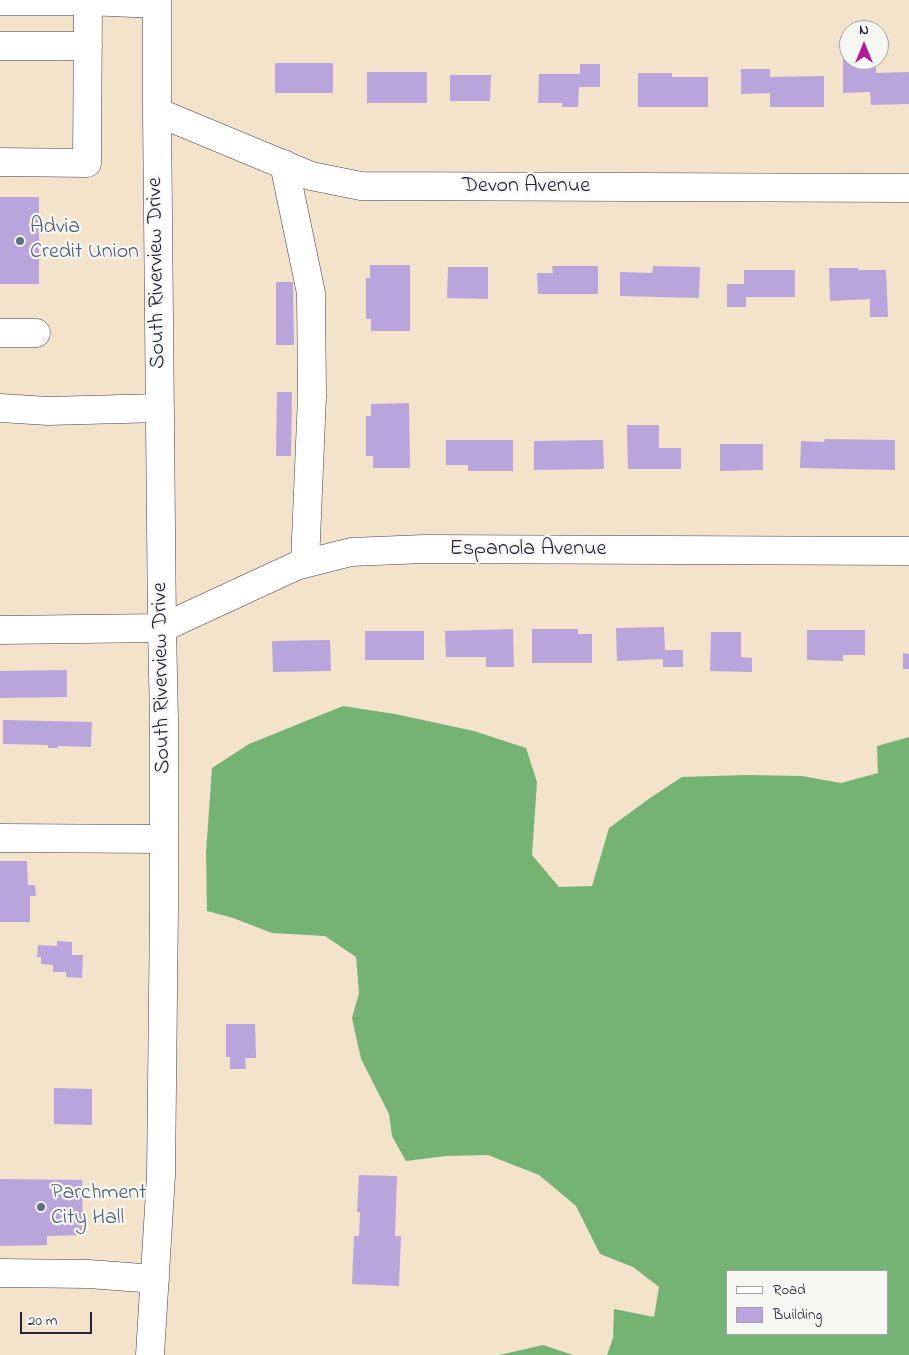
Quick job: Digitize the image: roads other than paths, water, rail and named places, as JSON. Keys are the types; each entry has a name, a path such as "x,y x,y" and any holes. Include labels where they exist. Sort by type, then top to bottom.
{"street":[{"path":"0,1 158,2"},
{"path":"0,162 87,164 88,1"},
{"name":"South Riverview Drive","path":"150,1355 161,1175 164,720 157,112 158,2"},
{"path":"0,46 88,46"},
{"name":"Devon Avenue","path":"157,112 312,176 361,186 909,188"},
{"path":"284,164 311,293 312,396 305,563"},
{"path":"0,333 36,333"},
{"path":"0,408 48,411 160,408"},
{"name":"Espanola Avenue","path":"162,628 296,566 351,552 424,549 909,551"},
{"path":"0,630 162,628"},
{"path":"0,838 163,839"},
{"path":"0,1273 89,1274 155,1279"}],"place":[{"name":"Advia Credit Union","path":"20,241"},
{"name":"Parchment City Hall","path":"41,1207"}]}
